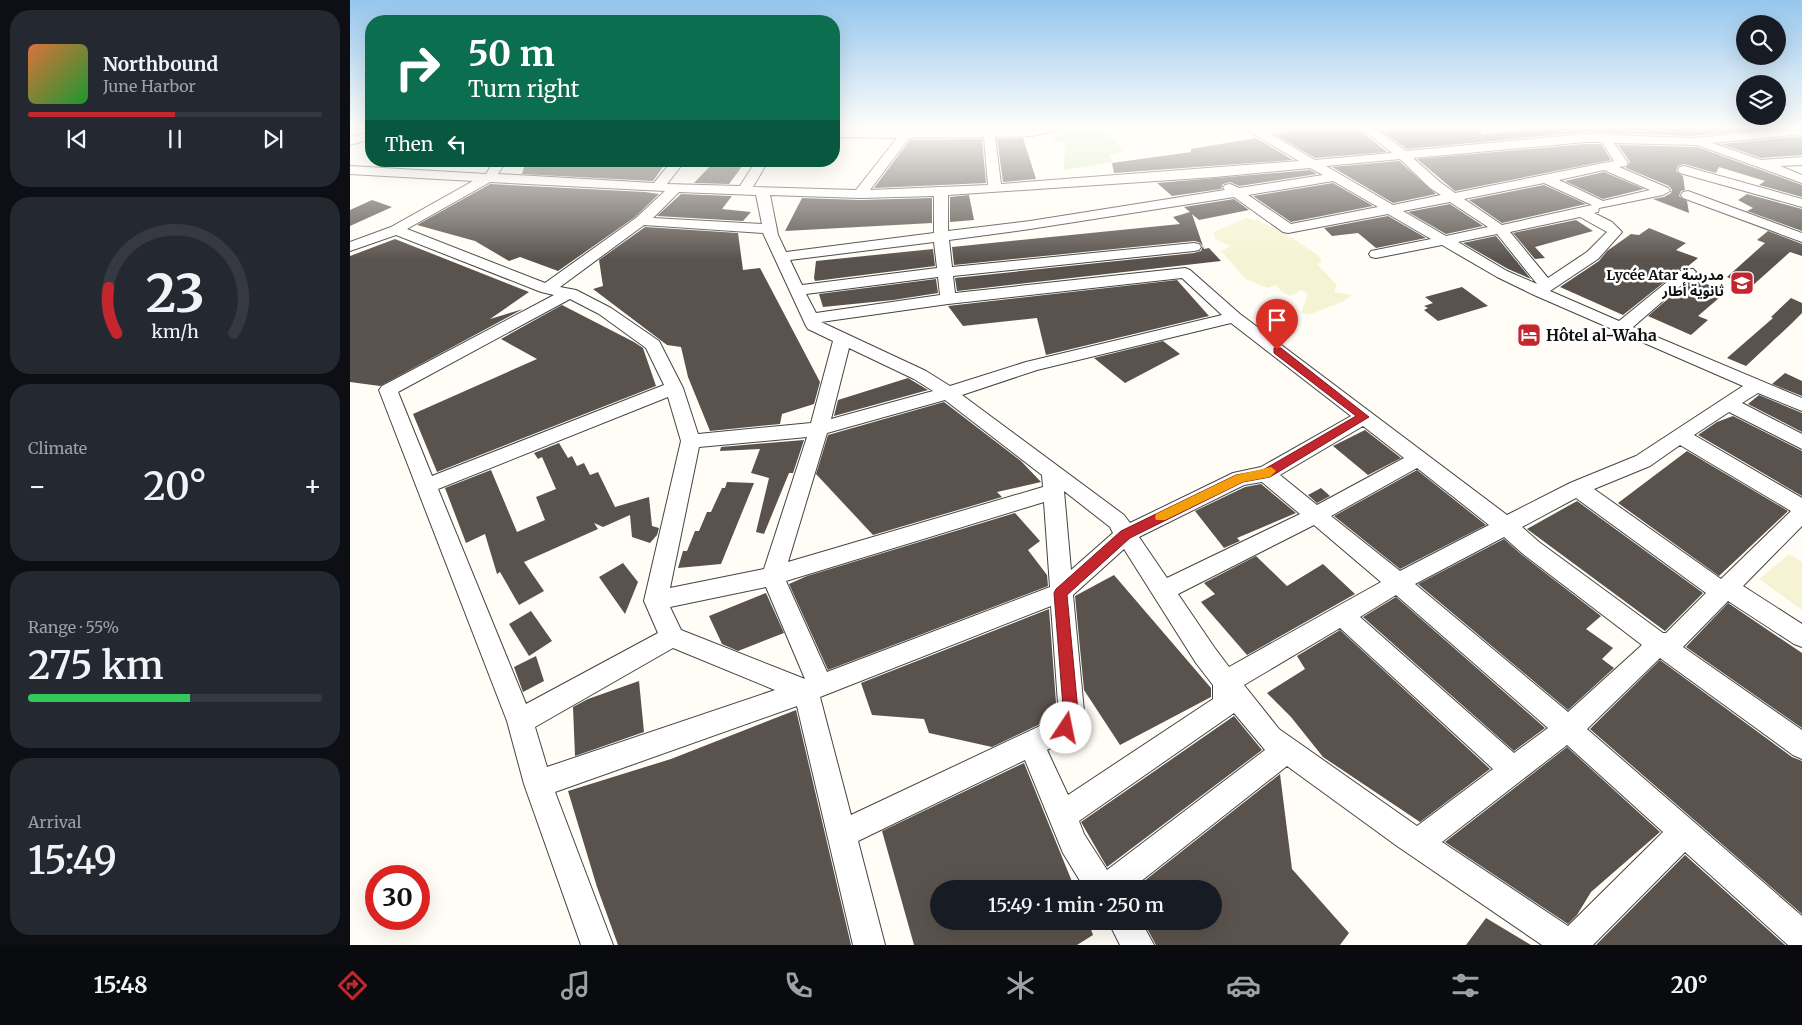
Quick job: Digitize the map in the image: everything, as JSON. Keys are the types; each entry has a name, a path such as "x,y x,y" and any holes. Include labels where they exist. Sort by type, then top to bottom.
{"street":[{"path":"399,172 676,188 860,194 995,189 1222,172"},
{"path":"350,247 396,230 491,176 493,172"},
{"path":"658,186 670,172"},
{"path":"759,172 753,190 781,257 814,326 920,375 948,393 1052,482 1117,521 1205,655 1270,738 1418,843 1570,945 1684,832"},
{"path":"860,194 877,172"},
{"path":"993,172 995,189"},
{"path":"1328,172 1502,274 1543,289 1621,328 1802,405"},
{"path":"1422,172 1453,198 1501,230 1543,289"},
{"path":"1214,173 1236,193 1288,229 1581,172"},
{"path":"1619,172 1663,191 1688,195 1802,238"},
{"path":"1684,172 1688,195"},
{"path":"1722,172 1802,203"},
{"path":"1783,172 1802,179"},
{"path":"781,257 1030,225 1336,177"},
{"path":"1546,179 1602,205"},
{"path":"547,289 641,221 676,188"},
{"path":"941,191 941,236 948,299"},
{"path":"1376,254 1582,213 1602,205 1663,191"},
{"path":"1543,289 1586,260 1608,242 1615,232 1607,225 1582,213"},
{"path":"641,221 770,229"},
{"path":"396,230 547,289 570,293 605,312 653,345 674,388 691,441 656,601 672,636 813,688"},
{"path":"797,290 945,272 1194,247"},
{"path":"1621,328 1688,272"},
{"path":"811,319 948,299 1185,274 1234,317 1506,526 1531,548 1659,644 1802,746"},
{"path":"570,293 388,390 520,721 538,784 597,945"},
{"path":"691,441 819,429 948,393 1032,366 1234,317"},
{"path":"842,340 819,429 773,576 813,688 842,834 869,945"},
{"path":"1226,682 1398,583 1577,488 1643,461 1758,385"},
{"path":"426,486 674,388"},
{"path":"1728,404 1802,442"},
{"path":"538,784 813,688 1060,593 1125,534 1240,478 1266,474 1364,417"},
{"path":"1680,436 1802,508"},
{"path":"1163,591 1316,516 1418,459"},
{"path":"1266,474 1398,583 1568,729 1802,937"},
{"path":"656,601 773,576 1052,482"},
{"path":"842,834 1066,728 1072,722 1052,482"},
{"path":"1577,488 1725,590 1802,637"},
{"path":"1418,843 1568,729 1659,644 1672,642 1802,513"},
{"path":"1342,615 1513,770"},
{"path":"520,721 672,636"},
{"path":"1063,815 1225,706 1226,682"},
{"path":"1031,744 1063,815 1073,843 1096,880"},
{"path":"1119,880 1287,750"}],"shaded area":[{"path":"1246,218 1259,221 1291,237 1319,256 1322,262 1317,264 1337,285 1334,292 1352,295 1344,301 1311,314 1301,313 1308,294 1301,290 1290,296 1282,292 1276,285 1267,288 1246,279 1221,251 1231,246 1215,239 1214,232"},
{"path":"1789,554 1802,562 1802,610 1759,579"}],"building":[{"path":"523,172 659,172 653,181 522,174"},
{"path":"704,172 738,172 729,184 694,183"},
{"path":"886,172 985,172 986,183 874,188"},
{"path":"1002,172 1034,172 1036,179 1003,182"},
{"path":"1285,172 1314,172 1317,174 1239,186 1230,182 1223,184 1221,189 1172,196 1157,183"},
{"path":"1341,172 1411,172 1436,194 1393,203"},
{"path":"1433,172 1550,172 1455,191"},
{"path":"1604,172 1644,189 1603,199 1565,181"},
{"path":"1636,172 1678,172 1683,176 1685,190 1681,191 1679,196 1687,201 1689,213 1653,199 1664,197 1671,193 1672,190 1669,186"},
{"path":"1736,172 1766,172 1802,185 1802,197 1759,185 1765,181"},
{"path":"1333,183 1373,206 1291,222 1253,196"},
{"path":"490,184 659,194 635,217 558,271 520,257 509,261 475,241 417,225"},
{"path":"1544,185 1586,204 1502,223 1469,200"},
{"path":"681,194 732,196 722,209 751,212 743,221 657,216"},
{"path":"1747,194 1802,209 1802,231 1747,211 1753,208 1738,200"},
{"path":"969,195 974,220 950,222 950,197"},
{"path":"802,198 860,200 932,198 932,223 785,231"},
{"path":"1234,199 1249,210 1199,220 1192,214 1203,246 1199,242 1194,241 954,265 952,247 1180,224 1173,217 1190,212 1184,207"},
{"path":"372,200 392,207 350,226 350,210"},
{"path":"1450,204 1483,226 1446,234 1408,212"},
{"path":"1388,216 1426,238 1376,248 1358,233 1332,236 1324,228"},
{"path":"1576,220 1593,231 1535,247 1545,258 1535,259 1513,233"},
{"path":"645,227 738,233 743,270 760,268 820,382 814,404 782,414 780,424 710,431 688,377 681,347 667,345 593,289 603,286 599,260"},
{"path":"1649,228 1686,243 1676,250 1698,258 1687,267 1682,268 1623,315 1560,287 1599,261 1607,251 1631,234 1639,235"},
{"path":"1768,231 1802,244 1802,256 1790,252 1751,287 1727,277 1765,243 1757,240"},
{"path":"1496,236 1531,279 1508,269 1463,243"},
{"path":"395,239 529,292 490,319 523,309 380,386 350,382 350,256"},
{"path":"1203,246 1204,249 1209,248 1221,261 957,291 955,278 1194,253 1201,251"},
{"path":"933,249 935,266 815,281 814,278 816,261"},
{"path":"1692,278 1726,292 1698,316 1708,320 1691,335 1648,316"},
{"path":"936,279 938,293 893,300 823,307 819,294"},
{"path":"1177,280 1209,316 1046,355 1037,318 963,326 948,306"},
{"path":"1462,287 1488,306 1438,321 1424,310 1428,308 1424,306 1433,303 1425,297"},
{"path":"1791,298 1802,303 1802,313 1790,325 1746,366 1727,358 1773,318 1771,317"},
{"path":"562,305 643,348 656,386 437,472 413,414 537,359 501,339"},
{"path":"1163,341 1180,354 1125,383 1094,358"},
{"path":"1785,373 1802,381 1802,396 1772,384"},
{"path":"908,378 928,390 834,416 838,400"},
{"path":"1759,395 1802,413 1802,432 1748,404"},
{"path":"944,402 1021,461 1041,482 997,492 1002,497 873,535 816,474 828,435"},
{"path":"1733,416 1802,451 1802,496 1698,435 1717,422"},
{"path":"1365,430 1401,458 1368,475 1333,446"},
{"path":"804,440 793,473 789,473 764,534 756,532 769,478 751,473 760,449 720,451 721,447"},
{"path":"559,443 568,458 572,456 577,466 584,463 590,475 598,472 615,507 649,497 652,526 659,528 657,535 650,543 632,537 630,515 603,527 594,523 598,529 524,562 544,591 519,605 500,572 497,574 485,534 466,543 445,488 491,470 517,532 545,520 536,497 556,489 542,457 538,459 534,453"},
{"path":"1687,451 1788,511 1719,576 1618,503"},
{"path":"1417,470 1486,525 1400,569 1334,516"},
{"path":"727,482 754,483 721,564 678,568 683,551 687,551 695,531 699,531 707,512 711,512 722,488 725,488"},
{"path":"1261,484 1296,513 1237,538 1240,541 1224,548 1195,511 1245,487"},
{"path":"1321,488 1330,496 1317,503 1308,495"},
{"path":"1577,501 1703,593 1665,631 1527,529"},
{"path":"1015,513 1040,541 1028,550 1047,575 1048,586 828,670 789,584 807,576"},
{"path":"1504,539 1601,616 1586,629 1613,648 1602,659 1614,668 1568,710 1418,584"},
{"path":"1256,556 1287,586 1323,564 1355,594 1247,655 1201,602 1215,594 1204,583"},
{"path":"623,563 638,582 625,614 599,577"},
{"path":"1114,575 1211,688 1211,697 1120,745 1084,690 1075,596"},
{"path":"766,593 784,633 738,651 722,644 709,616"},
{"path":"1396,597 1545,728 1514,751 1363,617"},
{"path":"1728,603 1802,653 1802,728 1686,647"},
{"path":"1049,609 1057,716 992,747 929,733 924,719 872,715 861,683"},
{"path":"531,611 552,641 529,656 509,624"},
{"path":"1340,630 1490,769 1420,822 1323,757 1291,717 1267,693 1305,669 1297,656"},
{"path":"536,656 544,681 523,692 514,667"},
{"path":"1660,660 1792,757 1802,761 1802,914 1590,729"},
{"path":"639,681 644,732 575,756 573,707 588,699"},
{"path":"796,710 851,945 618,945 597,887 568,791 671,759"},
{"path":"1234,716 1262,750 1107,867 1081,822"},
{"path":"1567,747 1660,832 1591,892 1577,915 1568,924 1445,842"},
{"path":"1024,763 1071,880 930,880 930,930 1091,930 1093,935 1077,945 914,945 882,831"},
{"path":"1280,774 1292,869 1349,933 1340,945 1156,945 1148,930 1222,930 1222,880 1145,880"},
{"path":"1685,855 1785,945 1596,945"},
{"path":"1486,918 1531,945 1466,945"}],"slow traffic":[{"path":"1161,517 1240,478 1266,474 1271,471"}],"place":[{"name":"Lycée Atar مدرسة ثانوية أطار","path":"1742,283"},
{"name":"Hôtel al-Waha","path":"1529,335"}],"route":[{"path":"1066,728 1072,722 1060,593 1125,534 1240,478 1266,474 1364,417 1277,350"}]}
